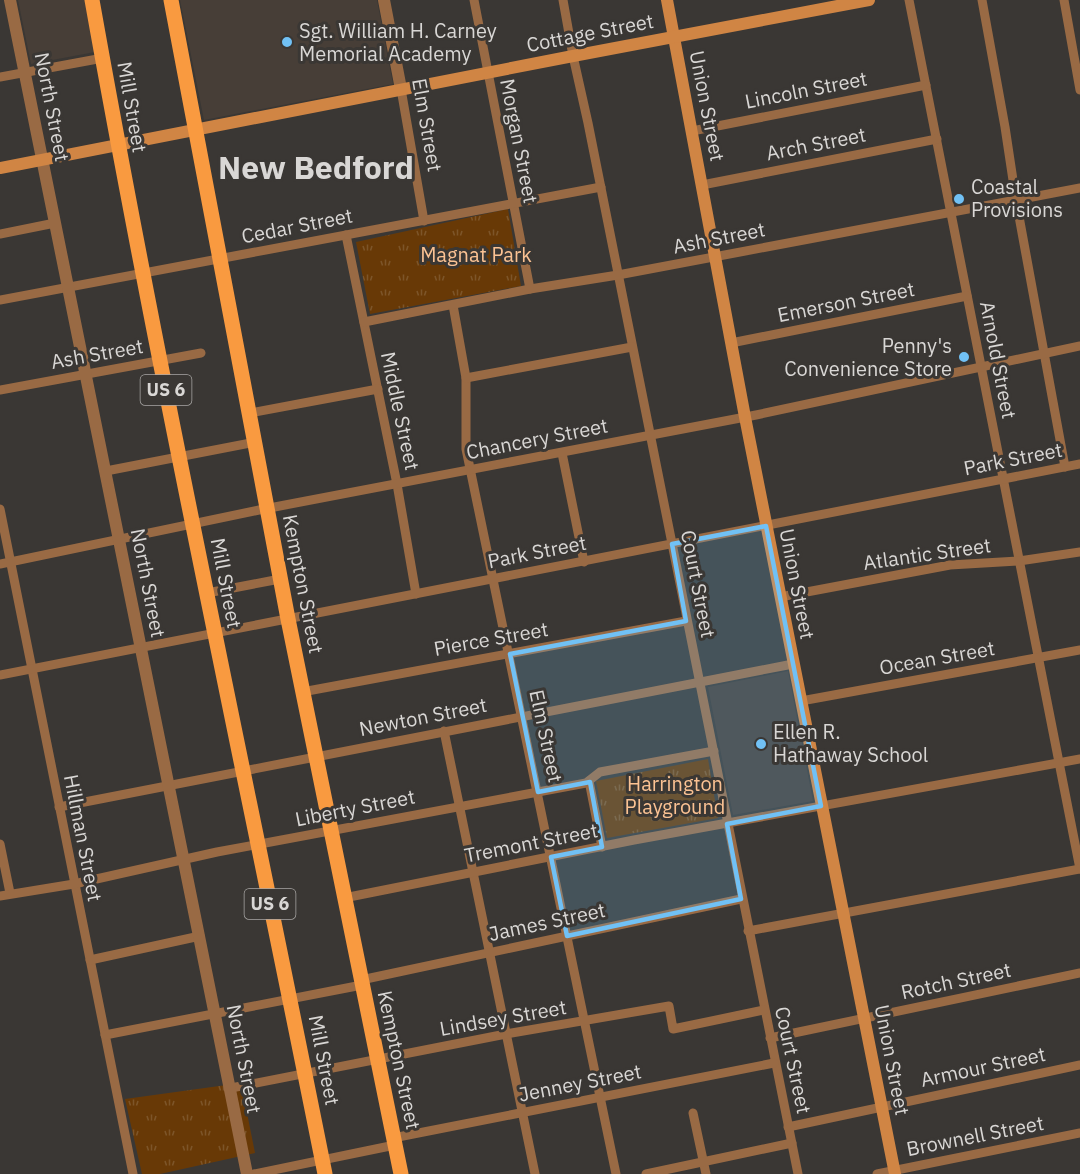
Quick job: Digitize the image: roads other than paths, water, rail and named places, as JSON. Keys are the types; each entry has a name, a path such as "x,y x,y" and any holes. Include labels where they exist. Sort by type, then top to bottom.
{"main road":[{"name":"Mill Street","path":"92,0 179,457 324,1167"},
{"name":"Kempton Street","path":"171,0 302,692 401,1174"},
{"name":"Union Street","path":"668,0 766,526 894,1172"},
{"name":"Cottage Street","path":"0,168 869,0"}],"street":[{"name":"North Street","path":"10,0 248,1174"},
{"name":"Elm Street","path":"384,0 424,221"},
{"name":"Morgan Street","path":"474,0 530,289"},
{"name":"Court Street","path":"564,0 573,56 714,751 741,899 798,1174"},
{"name":"Arnold Street","path":"909,0 1080,869"},
{"path":"982,0 1043,354 1065,467"},
{"path":"1064,0 1080,90"},
{"path":"0,77 102,58"},
{"name":"Lincoln Street","path":"692,130 926,85"},
{"name":"Arch Street","path":"702,185 937,139"},
{"name":"Cedar Street","path":"0,300 601,187"},
{"name":"Ash Street","path":"364,322 530,289 618,275 1080,188"},
{"path":"0,234 55,223"},
{"name":"Middle Street","path":"346,235 397,484 416,594"},
{"name":"Emerson Street","path":"731,343 967,296"},
{"name":"Elm Street","path":"453,305 466,378 465,435 471,470 616,1174"},
{"name":"Chancery Street","path":"0,564 267,508 745,417 1080,346"},
{"path":"466,378 632,347"},
{"name":"Ash Street","path":"0,390 201,353"},
{"path":"250,414 378,389"},
{"path":"106,471 256,442"},
{"path":"562,453 584,562"},
{"name":"Park Street","path":"0,675 1080,464"},
{"name":"Hillman Street","path":"0,510 133,1174"},
{"name":"Atlantic Street","path":"780,597 950,565 1019,561 1080,552"},
{"path":"207,593 280,579"},
{"name":"Pierce Street","path":"302,692 686,621"},
{"name":"Ocean Street","path":"801,701 1080,650"},
{"name":"Newton Street","path":"59,807 793,664"},
{"path":"444,731 535,1174"},
{"name":"Liberty Street","path":"5,894 74,884 258,844 538,792 590,781 597,773 604,771 714,751"},
{"name":"Tremont Street","path":"344,898 551,856 1080,759"},
{"path":"590,781 602,847"},
{"path":"0,844 5,894"},
{"path":"748,931 1080,869"},
{"name":"James Street","path":"105,1035 290,999 489,952 741,899"},
{"path":"90,960 200,936"},
{"name":"Rotch Street","path":"770,1038 1080,973"},
{"name":"Lindsey Street","path":"231,1088 669,1006 674,1029 764,1010"},
{"name":"Jenney Street","path":"254,1174 324,1167 394,1141 522,1112 774,1063"},
{"name":"Armour Street","path":"788,1127 1080,1065"},
{"path":"693,1113 706,1174"},
{"name":"Brownell Street","path":"877,1174 1080,1133"},
{"path":"646,1174 792,1143"}],"place":[{"name":"Sgt. William H. Carney Memorial Academy","path":"287,42"},
{"name":"Coastal Provisions","path":"959,199"},
{"name":"Penny's Convenience Store","path":"964,357"},
{"name":"Ellen R. Hathaway School","path":"761,744"}],"district":[{"name":"New Bedford","path":"316,168"}],"park label":[{"name":"Magnat Park","path":"476,255"},
{"name":"Harrington Playground","path":"675,796"}]}
